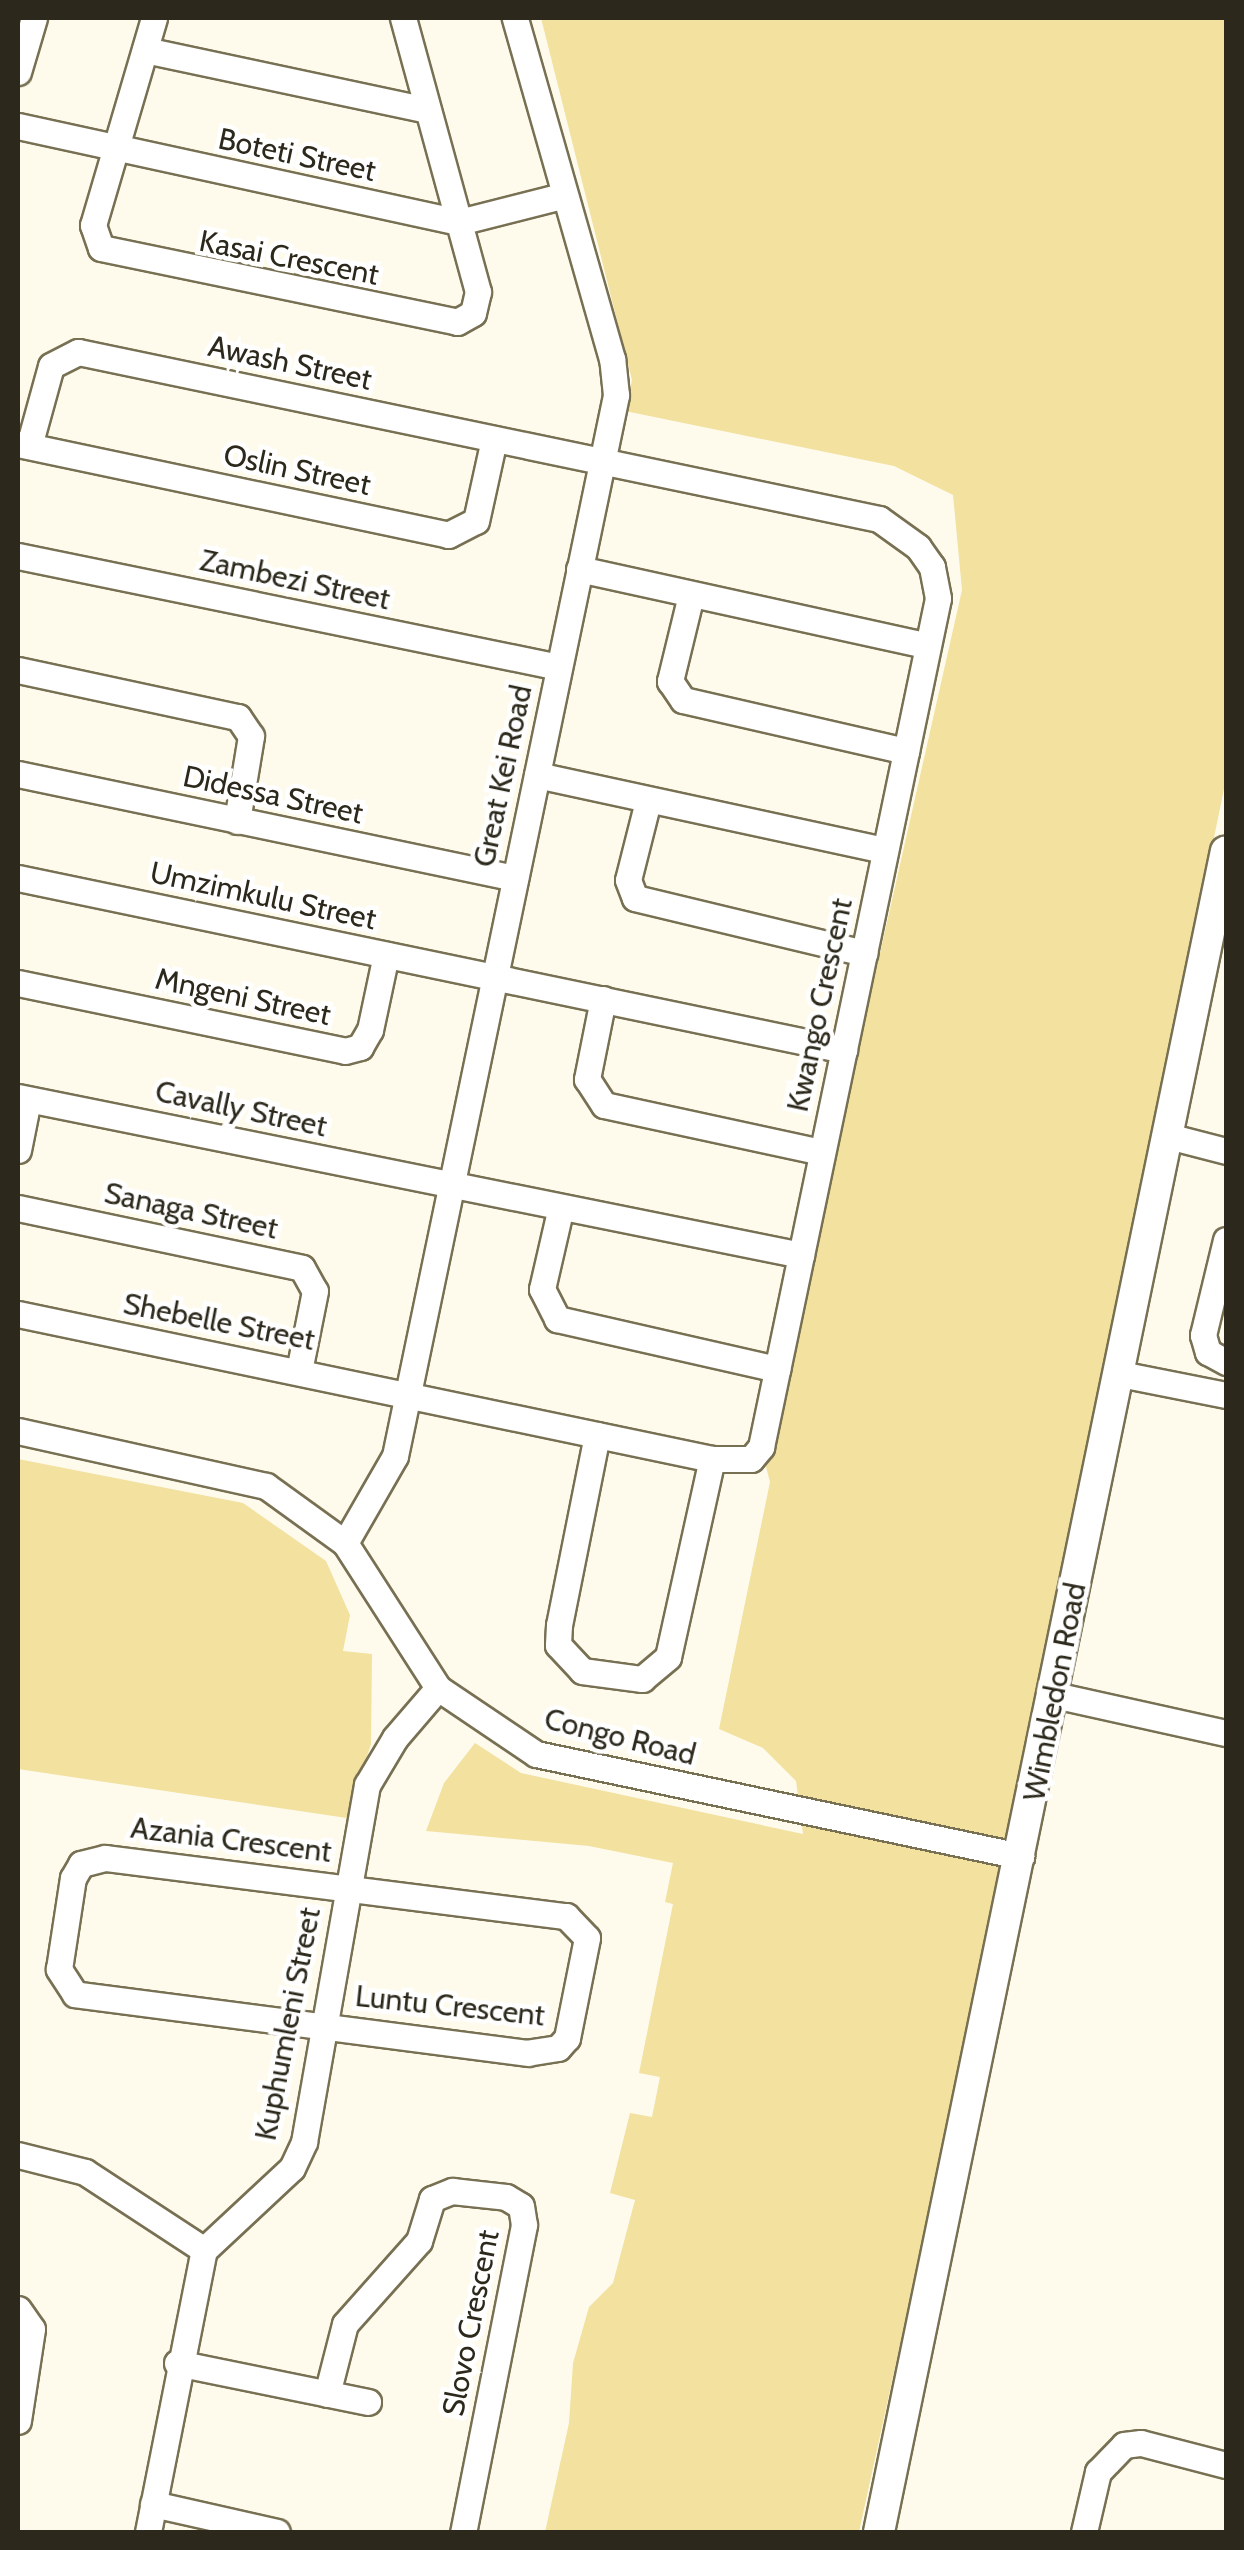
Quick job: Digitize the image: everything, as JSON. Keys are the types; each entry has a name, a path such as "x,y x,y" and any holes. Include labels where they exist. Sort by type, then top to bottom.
{"main road":[{"name":"Wimbledon Road","path":"879,2532 1022,1856 1226,850"}],"street":[{"path":"18,72 31,18"},
{"path":"115,149 154,18"},
{"path":"402,18 459,222"},
{"name":"Great Kei Road","path":"345,1543 395,1456 602,462 616,377 562,196 516,18"},
{"path":"145,50 427,110"},
{"name":"Boteti Street","path":"18,126 459,222 562,196"},
{"name":"Kasai Crescent","path":"115,149 93,233 101,248 130,259 450,323 468,318 477,304 459,222"},
{"name":"Awash Street","path":"23,445 51,366 78,352 602,462"},
{"name":"Oslin Street","path":"23,445 448,535 476,520 494,439"},
{"name":"Kwango Crescent","path":"408,1393 712,1459 751,1459 761,1447 844,1050 928,646 937,582 918,547 892,524 602,462"},
{"name":"Zambezi Street","path":"18,556 559,667"},
{"path":"579,569 928,646"},
{"path":"690,594 670,681 684,700 906,750"},
{"path":"18,670 238,717 251,736 237,821"},
{"name":"Didessa Street","path":"18,774 515,878"},
{"path":"537,775 885,850"},
{"path":"648,801 628,880 635,898 864,953"},
{"name":"Umzimkulu Street","path":"18,878 844,1050"},
{"name":"Mngeni Street","path":"18,983 345,1051 360,1047 370,1030 386,955"},
{"path":"602,1000 587,1080 604,1106 822,1152"},
{"path":"18,1150 23,1098"},
{"name":"Cavally Street","path":"23,1098 560,1211 801,1255"},
{"path":"1168,1136 1226,1151"},
{"name":"Sanaga Street","path":"18,1208 302,1268 314,1291 299,1371"},
{"path":"560,1211 542,1289 557,1319 777,1369"},
{"path":"1226,1240 1203,1335 1208,1352 1226,1362"},
{"name":"Shebelle Street","path":"18,1314 408,1393"},
{"path":"1120,1374 1226,1395"},
{"name":"Congo Road","path":"18,1431 235,1475 266,1486 345,1543 438,1688 536,1754 1022,1856"},
{"path":"597,1435 558,1646 582,1671 642,1679 668,1657 712,1459"},
{"name":"Kuphumleni Street","path":"204,2250 292,2168 304,2142 346,1886 378,1762 438,1688"},
{"path":"1054,1695 1226,1733"},
{"name":"Azania Crescent","path":"325,2025 75,1994 61,1980 60,1958 74,1878 90,1859 346,1886"},
{"name":"Luntu Crescent","path":"325,2025 548,2052 567,2038 585,1954 585,1928 566,1916 346,1886"},
{"path":"18,2155 85,2172 204,2250 176,2362 148,2532"},
{"name":"Slovo Crescent","path":"327,2394 345,2324 419,2241 432,2199 452,2191 506,2197 521,2206 524,2225 463,2532"},
{"path":"18,2309 32,2329 18,2421"},
{"path":"176,2362 368,2402"},
{"path":"1084,2532 1098,2472 1124,2445 1141,2442 1226,2465"},
{"path":"152,2504 277,2532"}],"shaded area":[{"path":"541,18 1226,18 1226,779 996,1905 859,2532 545,2532 569,2423 573,2363 589,2307 613,2283 635,2200 610,2193 630,2113 652,2117 660,2077 639,2073 673,1904 665,1902 673,1863 589,1846 426,1831 444,1783 475,1743 521,1773 803,1834 796,1781 763,1748 719,1729 770,1482 765,1463 962,590 953,495 894,466 625,411 632,380"},
{"path":"18,1459 243,1503 326,1561 350,1615 343,1651 372,1654 371,1744 347,1818 18,1769"}]}
